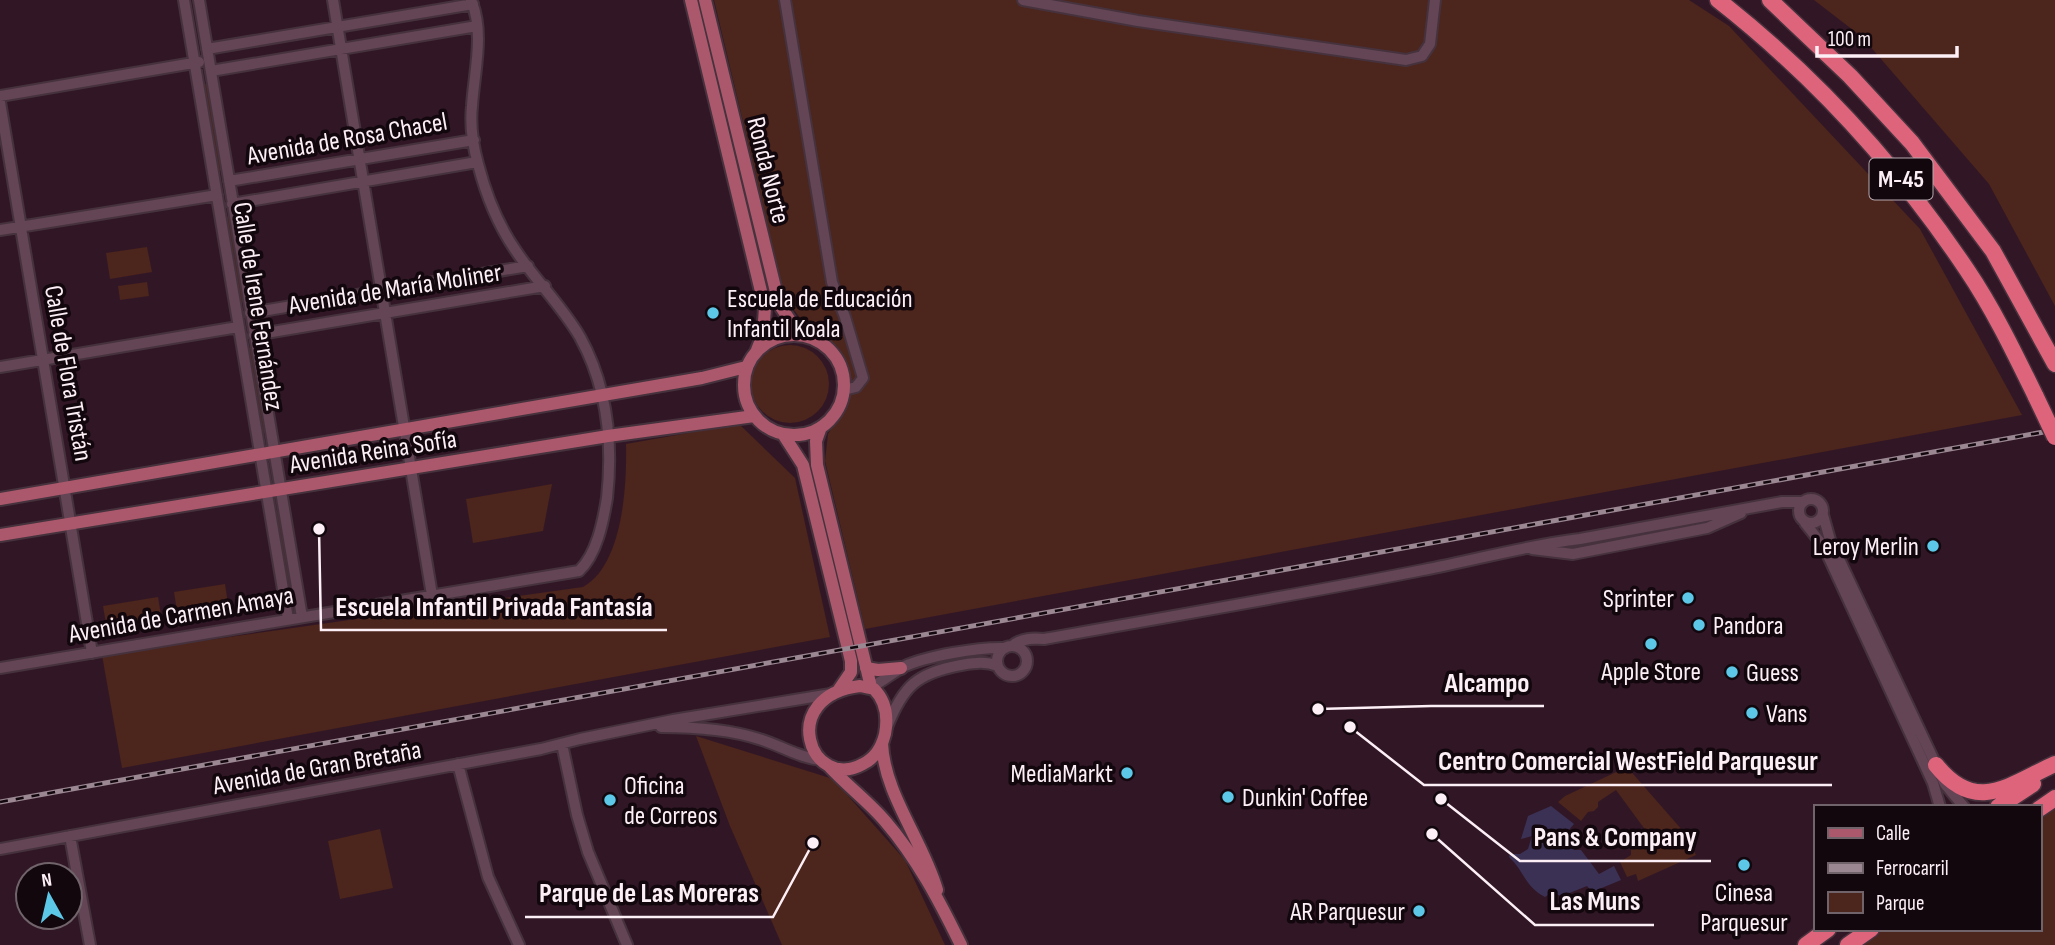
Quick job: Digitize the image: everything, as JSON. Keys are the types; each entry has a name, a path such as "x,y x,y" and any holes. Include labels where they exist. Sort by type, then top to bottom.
{"highway":[{"name":"M-45","path":"1718,0 1759,32 1890,164 1969,272 2002,329 2055,437"},
{"name":"M-45","path":"1770,0 1850,76 1912,143 1993,251 2055,364"},
{"path":"1936,765 1958,786 1986,794 2005,789 2055,766"},
{"path":"2001,805 2055,766"},
{"path":"1806,945 1825,931"},
{"path":"1848,945 1868,931"}],"main road":[{"name":"Ronda Norte","path":"691,0 765,308 763,335 746,367"},
{"name":"Ronda Norte","path":"705,0 779,304 793,325 827,346 837,359 843,374 844,390"},
{"path":"757,350 782,335 797,334 812,338"},
{"path":"746,367 744,393 754,416 762,424 783,434 810,433 821,427 837,411 844,390"},
{"name":"Avenida Reina Sofía","path":"0,499 702,378 746,367"},
{"name":"Avenida Reina Sofía","path":"0,535 411,467 754,416"},
{"path":"783,434 803,465 851,661 851,672 835,693 816,708 809,724 811,745 824,763 845,769 859,766 874,756 884,736 883,702 871,687 817,465 816,441 821,427"},
{"path":"866,668 901,668"},
{"path":"835,693 855,687 871,687"},
{"name":"Avenida de Gran Bretaña","path":"884,736 883,765 931,869 942,904 961,945"},
{"name":"Avenida de Gran Bretaña","path":"824,763 884,820 942,904"}],"street":[{"name":"Calle de Irene Fernández","path":"184,0 288,619"},
{"name":"Calle de Irene Fernández","path":"198,0 302,617"},
{"path":"333,0 432,595"},
{"path":"785,0 832,282 863,377 856,387 844,390"},
{"path":"1023,0 1406,60 1422,55 1430,44 1435,0"},
{"path":"0,96 195,63 337,27 472,2"},
{"name":"Avenida de Carmen Amaya","path":"0,668 579,571 589,561 605,513 610,469 606,413 591,360 579,336 545,286 516,251 491,205 477,162 474,140 472,107 477,26 472,2"},
{"path":"209,60 341,49 477,26"},
{"name":"Calle de Flora Tristán","path":"0,102 92,653"},
{"name":"Avenida de Rosa Chacel","path":"229,181 474,140"},
{"name":"Avenida de Rosa Chacel","path":"232,204 477,162"},
{"path":"0,230 217,195"},
{"name":"Avenida de María Moliner","path":"250,313 528,267"},
{"name":"Avenida de María Moliner","path":"254,335 545,286"},
{"path":"0,367 239,327"},
{"path":"998,666 999,656 1008,647 1031,638 1044,639 1553,542 1810,499 1822,504 1830,540 1947,789 1962,805"},
{"path":"1803,502 1799,512 1824,547 1933,783 1939,805"},
{"path":"1805,523 1817,522 1823,515"},
{"path":"884,736 901,698 922,676 935,670 979,662 998,666 1004,674 1017,675 1025,669 1027,657 1036,645 1044,639"},
{"path":"871,687 901,668 938,657 1008,647 1022,650 1027,657"},
{"name":"Avenida de Gran Bretaña","path":"0,849 458,764 641,727 835,693"},
{"name":"Avenida de Gran Bretaña","path":"641,727 692,727 739,733 824,763"},
{"path":"562,744 588,852 627,945"},
{"path":"458,764 491,884 519,945"},
{"path":"70,836 90,945"}],"green space":[{"path":"714,0 1689,0 1729,26 1920,229 2022,415 865,629 825,461 828,434 845,407 851,376 838,349 828,338 803,322 785,298"},
{"path":"1814,0 2055,0 2055,306 1989,184 1862,37"},
{"path":"203,84 207,84 223,170 218,171"},
{"path":"231,216 244,302 240,303 225,217"},
{"path":"147,247 152,272 110,279 106,253"},
{"path":"147,282 149,296 120,300 118,286"},
{"path":"790,345 805,348 818,356 826,369 829,384 826,399 818,412 805,420 790,423 775,420 762,412 754,399 751,384 754,369 762,356 775,348"},
{"path":"252,347 266,433 262,434 247,348"},
{"path":"739,424 795,478 830,637 122,768 102,655 583,587 607,561 614,543 623,501 626,444"},
{"path":"552,484 543,531 473,543 466,499"},
{"path":"279,510 293,595 289,596 275,511"},
{"path":"225,584 229,610 178,618 174,592"},
{"path":"158,597 162,621 107,630 103,606"},
{"path":"696,736 833,779 905,860 945,945 782,945 730,826"},
{"path":"1627,767 1683,831 1696,855 1638,881 1636,874 1627,877 1620,862 1631,855 1631,848 1649,835 1616,790 1598,802 1598,807 1588,812 1581,821 1558,802 1565,796"},
{"path":"2055,805 2055,945 1858,945 1878,931 2041,931 2041,815"},
{"path":"380,829 393,888 340,899 328,841"}],"shaded area":[{"path":"1551,806 1574,824 1567,832 1574,850 1581,850 1599,874 1614,866 1621,880 1592,892 1587,886 1562,896 1551,893 1545,897 1533,889 1509,857 1510,854 1520,854 1528,849 1532,836 1521,839 1528,816"}],"railway":[{"path":"0,802 2055,430"}],"place":[{"name":"Escuela de Educación Infantil Koala","path":"713,313"},
{"name":"Escuela Infantil Privada Fantasía","path":"319,529"},
{"name":"Leroy Merlin","path":"1933,546"},
{"name":"Sprinter","path":"1688,598"},
{"name":"Pandora","path":"1699,625"},
{"name":"Apple Store","path":"1651,644"},
{"name":"Guess","path":"1732,672"},
{"name":"Alcampo","path":"1318,709"},
{"name":"Vans","path":"1752,713"},
{"name":"Centro Comercial WestField Parquesur","path":"1350,727"},
{"name":"MediaMarkt","path":"1127,773"},
{"name":"Dunkin' Coffee","path":"1228,797"},
{"name":"Pans & Company","path":"1441,799"},
{"name":"Oficina de Correos","path":"610,800"},
{"name":"Las Muns","path":"1432,834"},
{"name":"Parque de Las Moreras","path":"813,843"},
{"name":"Cinesa Parquesur","path":"1744,865"},
{"name":"AR Parquesur","path":"1419,911"}]}
